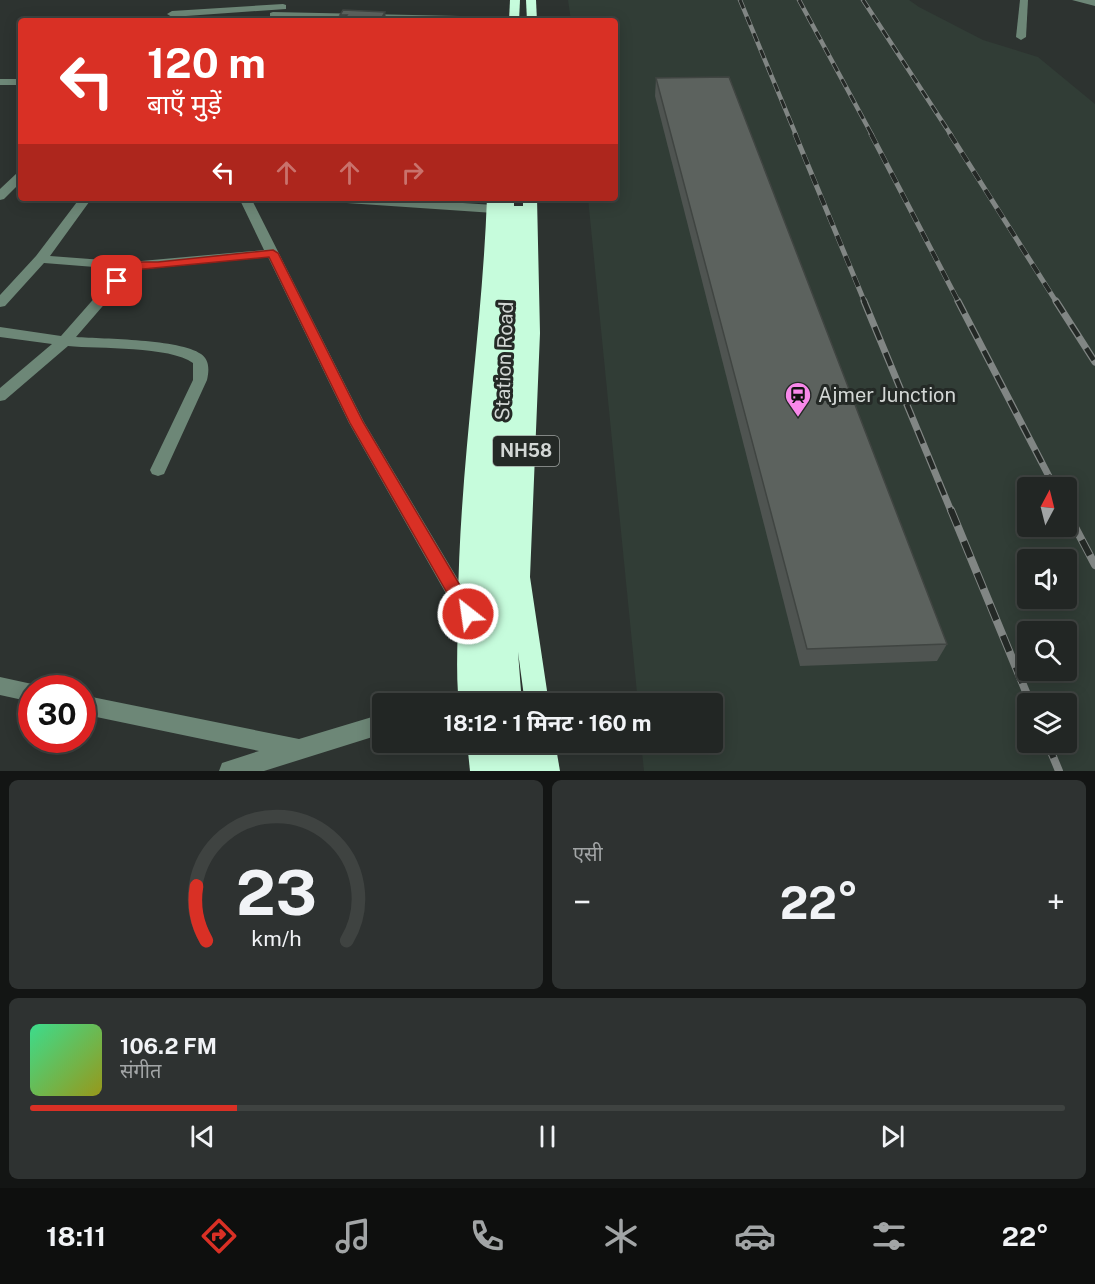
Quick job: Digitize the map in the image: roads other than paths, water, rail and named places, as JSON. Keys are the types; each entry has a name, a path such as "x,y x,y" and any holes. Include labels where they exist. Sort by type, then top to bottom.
{"highway":[{"path":"507,0 509,18"},
{"path":"510,18 515,0"},
{"path":"523,18 524,0"},
{"path":"531,0 531,18"},
{"path":"509,693 505,637 509,428 519,257 519,201"},
{"name":"Station Road","path":"530,201 533,240 531,361 519,575 523,621 536,693"},
{"path":"488,693 489,522 498,202"},
{"name":"Station Road","path":"471,693 469,552 498,202"},
{"path":"481,753 483,771"},
{"path":"500,753 503,771"},
{"path":"519,753 523,771"},
{"path":"544,753 547,771"}],"street":[{"path":"179,0 171,18 283,7"},
{"path":"269,18 293,0"},
{"path":"1022,37 1024,0"},
{"path":"1076,0 1095,3"},
{"path":"0,82 18,82"},
{"path":"0,196 18,178"},
{"path":"0,303 40,259 84,201"},
{"path":"247,201 357,423 468,614"},
{"path":"456,201 498,202"},
{"path":"40,259 130,266 273,253"},
{"path":"0,396 65,341 130,266"},
{"path":"0,332 65,341 160,349 188,354 198,359 202,369 200,380 158,470"},
{"path":"0,686 18,690"},
{"path":"96,707 301,750"},
{"path":"230,771 372,727"}],"railway":[{"path":"740,0 796,135"},
{"path":"799,0 872,135"},
{"path":"863,0 951,135"},
{"path":"795,134 865,303"},
{"path":"871,134 959,303"},
{"path":"950,134 1057,303"},
{"path":"864,301 951,511"},
{"path":"958,301 1049,477"},
{"path":"1056,301 1095,362"},
{"path":"951,510 1026,693"},
{"path":"1077,531 1095,565"},
{"path":"1052,753 1059,771"}],"place":[{"name":"Ajmer Junction","path":"798,418"}]}
